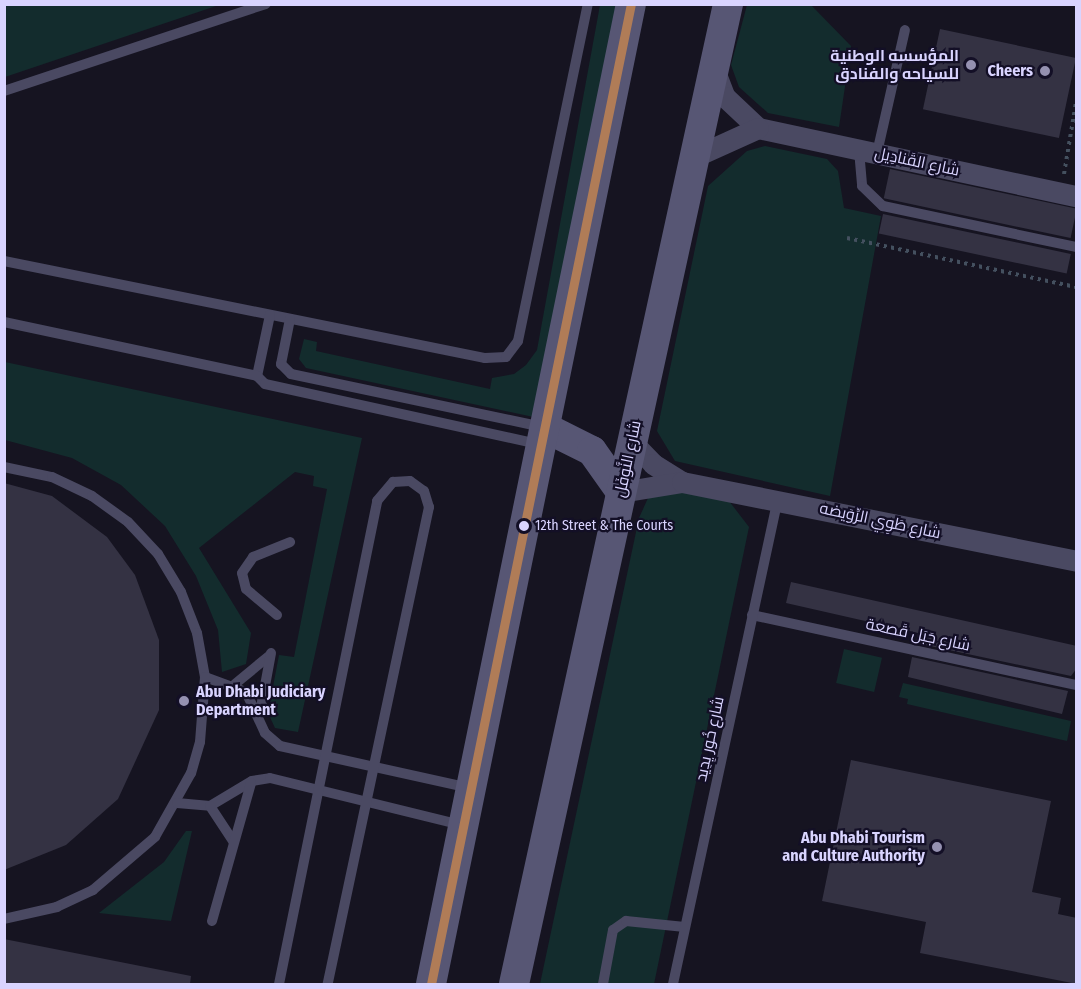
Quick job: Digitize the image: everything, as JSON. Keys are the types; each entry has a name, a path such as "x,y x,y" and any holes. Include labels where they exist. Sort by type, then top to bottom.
{"street":[{"path":"431,984 546,437 631,4"},
{"name":"شارع النَّوفَل","path":"514,984 728,4"},
{"path":"694,157 758,128 725,97 714,68"},
{"name":"شارع القَنادِيل","path":"758,128 1072,194"},
{"path":"546,437 592,451 621,492"},
{"name":"شارع طَوِي الرِّوَيضه","path":"632,442 682,482"},
{"name":"شارع طَوِي الرِّوَيضه","path":"621,492 682,482 1077,561"}],"lane":[{"path":"4,91 266,4"},
{"path":"4,261 485,358 506,357 518,341 588,4"},
{"path":"905,30 868,152 862,186 883,206 1077,247"},
{"path":"257,376 270,315"},
{"path":"290,319 281,364 286,372 406,398 546,437"},
{"path":"4,322 257,376 268,385 403,414 546,437"},
{"path":"403,414 406,398"},
{"path":"4,467 52,477 92,496 128,522 158,554 181,592 197,633 205,677 200,742 177,802 155,837 93,890 57,907 4,918"},
{"path":"279,984 316,790 377,501 393,482 410,481 424,491 429,507 328,984"},
{"name":"شارع خُور يِدِيد","path":"672,984 777,500"},
{"path":"277,615 246,589 242,573 253,557 290,542"},
{"name":"شارع جَبَل قَصعة","path":"752,615 1077,685"},
{"path":"235,684 271,653 260,716"},
{"path":"205,677 235,684 260,716 271,741 473,789"},
{"path":"177,802 210,806 252,782 270,778 465,826"},
{"path":"212,921 233,841 252,782"},
{"path":"210,806 233,841"},
{"path":"603,984 613,930 626,921 685,927"}],"path":[{"path":"1072,194 1077,102"},
{"path":"846,238 1077,286"}],"green space":[{"path":"5,4 219,4 219,5 5,77"},
{"path":"600,5 619,5 538,418 306,368 299,359 304,339 317,342 316,351 490,389 492,378 514,374 526,365 537,350"},
{"path":"747,5 811,5 851,46 839,127 768,113 739,87 731,65"},
{"path":"765,146 827,159 838,171 844,208 881,216 830,496 675,461 657,431 708,186 747,151"},
{"path":"5,362 362,438 298,732 275,728 268,713 279,655 294,657 327,489 313,486 314,476 295,472 199,548 251,633 246,664 222,672 218,630 196,576 165,526 121,485 72,458 5,440"},
{"path":"670,490 729,501 749,527 654,984 540,984 639,518 648,498"},
{"path":"844,649 882,658 874,692 836,683"},
{"path":"903,683 1071,721 1067,741 907,704 908,699 899,697"},
{"path":"186,831 192,831 171,921 99,913 164,862"}],"building":[{"path":"940,29 1076,58 1059,138 923,109"},
{"path":"890,169 1076,209 1071,238 884,198"},
{"path":"883,214 1071,254 1067,273 879,234"},
{"path":"4,483 52,496 107,537 135,575 159,640 159,710 118,799 66,845 4,870"},
{"path":"791,582 1077,646 1077,668 1071,676 916,643 918,633 786,603"},
{"path":"912,657 1068,691 1062,714 908,677"},
{"name":"Abu Dhabi Tourism and Culture Authority","path":"851,760 1051,801 1032,892 1061,898 1058,914 1077,918 1077,984 920,953 926,922 822,901"},
{"path":"4,939 191,976 190,984 4,984"}],"transit line":[{"path":"431,984 631,4"}],"place":[{"name":"المؤسسه الوطنية للسياحه والفنادق","path":"971,65"},
{"name":"Cheers","path":"1045,71"},
{"name":"12th Street & The Courts","path":"524,526"},
{"name":"Abu Dhabi Judiciary Department","path":"184,701"},
{"name":"Abu Dhabi Tourism and Culture Authority","path":"937,847"}]}
